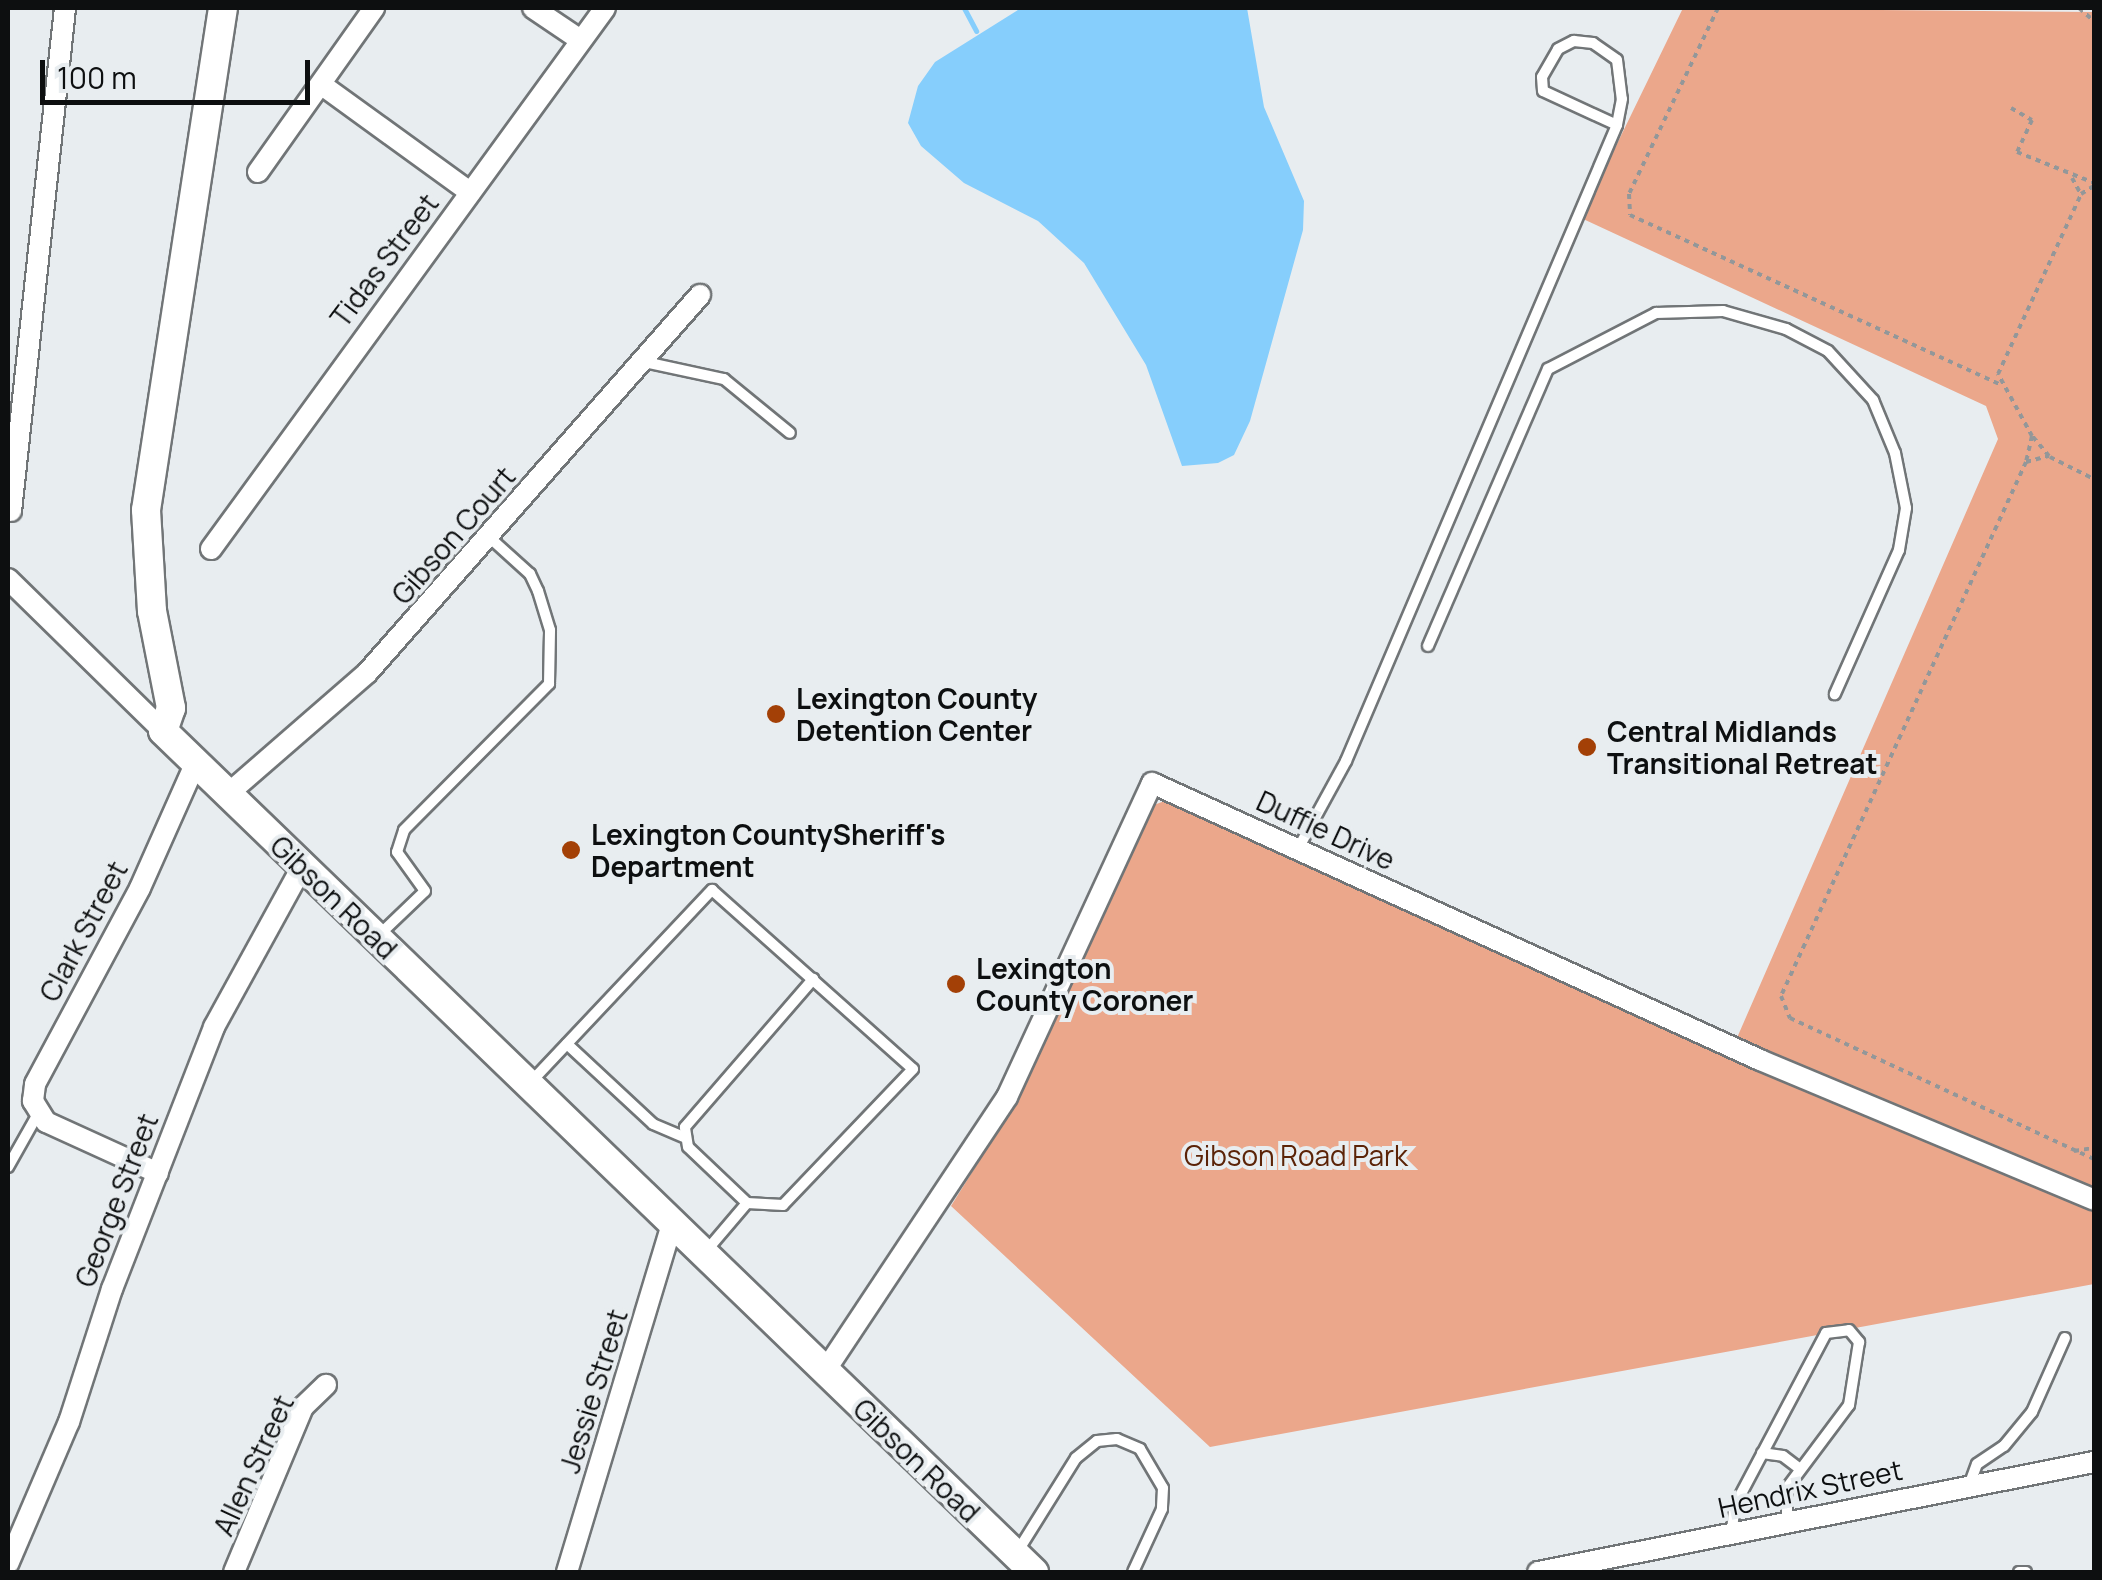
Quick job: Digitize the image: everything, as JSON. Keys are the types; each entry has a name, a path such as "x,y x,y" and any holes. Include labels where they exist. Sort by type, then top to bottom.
{"street":[{"path":"11,511 64,8"},
{"path":"8,579 162,731 172,708 152,611 148,495 224,8"},
{"path":"258,172 374,8"},
{"path":"533,8 579,39"},
{"name":"Tidas Street","path":"211,549 605,8"},
{"path":"322,84 470,192"},
{"name":"Gibson Court","path":"229,793 367,674 700,294"},
{"name":"Gibson Road","path":"162,731 1024,1563"},
{"name":"Clark Street","path":"40,1112 34,1101 42,1065 140,888 196,762"},
{"name":"Duffie Drive","path":"825,1371 1007,1097 1152,783 1300,847 1760,1060 2094,1200"},
{"name":"George Street","path":"8,1564 69,1422 214,1027 302,867"},
{"path":"40,1112 62,1130 158,1172"},
{"name":"Jessie Street","path":"567,1572 672,1226"},
{"name":"Allen Street","path":"234,1572 304,1407 326,1385"},
{"name":"Hendrix Street","path":"1538,1572 2001,1476 2094,1462"}],"lane":[{"path":"1300,847 1346,761 1549,297 1617,124 1622,100 1617,60 1593,43 1574,41 1558,49 1542,77 1543,90 1617,124"},
{"path":"1428,646 1548,369 1656,313 1723,311 1786,329 1828,351 1873,400 1896,453 1906,508 1900,550 1835,694"},
{"path":"639,360 724,379 790,433"},
{"path":"375,938 425,890 397,852 404,830 549,684 554,662 538,592 530,574 489,537"},
{"path":"528,1086 566,1044 712,890 913,1069 783,1205 747,1203 684,1137 653,1124 566,1044"},
{"path":"684,1137 690,1117 813,980"},
{"path":"8,1168 40,1112"},
{"path":"703,1255 747,1203"},
{"path":"1732,1532 1734,1507 1826,1333 1849,1330 1860,1342 1848,1405 1816,1457 1800,1469 1783,1503 1788,1521"},
{"path":"1970,1483 1977,1464 1993,1454 2032,1412 2065,1338"},
{"path":"1024,1563 1076,1458 1098,1442 1117,1440 1140,1449 1163,1488 1162,1509 1134,1572"},
{"path":"1762,1453 1783,1456 1800,1469"},
{"path":"1993,1454 2001,1476"}],"path":[{"path":"1718,8 1628,194 1630,214 1999,384 2048,456 2094,479"},
{"path":"2079,8 2094,21"},
{"path":"2010,108 2032,120 2017,152 2094,184"},
{"path":"2072,178 2081,194"},
{"path":"1999,384 2081,194 2094,184"},
{"path":"2032,436 2026,462 1781,996 1790,1018 2094,1159"},
{"path":"2026,462 2048,456"},
{"path":"2063,1146 2094,1148"}],"green space":[{"path":"1683,8 2094,12 2094,1189 1733,1047 1998,439 1986,406 1581,218"},
{"name":"Gibson Road Park","path":"1172,798 2094,1209 2094,1284 1210,1447 951,1206 1019,1097 1154,805"}],"water":[{"path":"1021,8 1247,8 1264,107 1304,201 1303,230 1250,421 1234,455 1218,463 1182,466 1146,365 1084,263 1038,221 964,183 921,146 908,123 918,86 935,62"}],"waterway":[{"path":"964,8 976,31"}],"place":[{"name":"Lexington County Detention Center","path":"776,714"},
{"name":"Central Midlands Transitional Retreat","path":"1587,747"},
{"name":"Lexington CountySheriff's Department","path":"571,850"},
{"name":"Lexington County Coroner","path":"956,984"}]}
